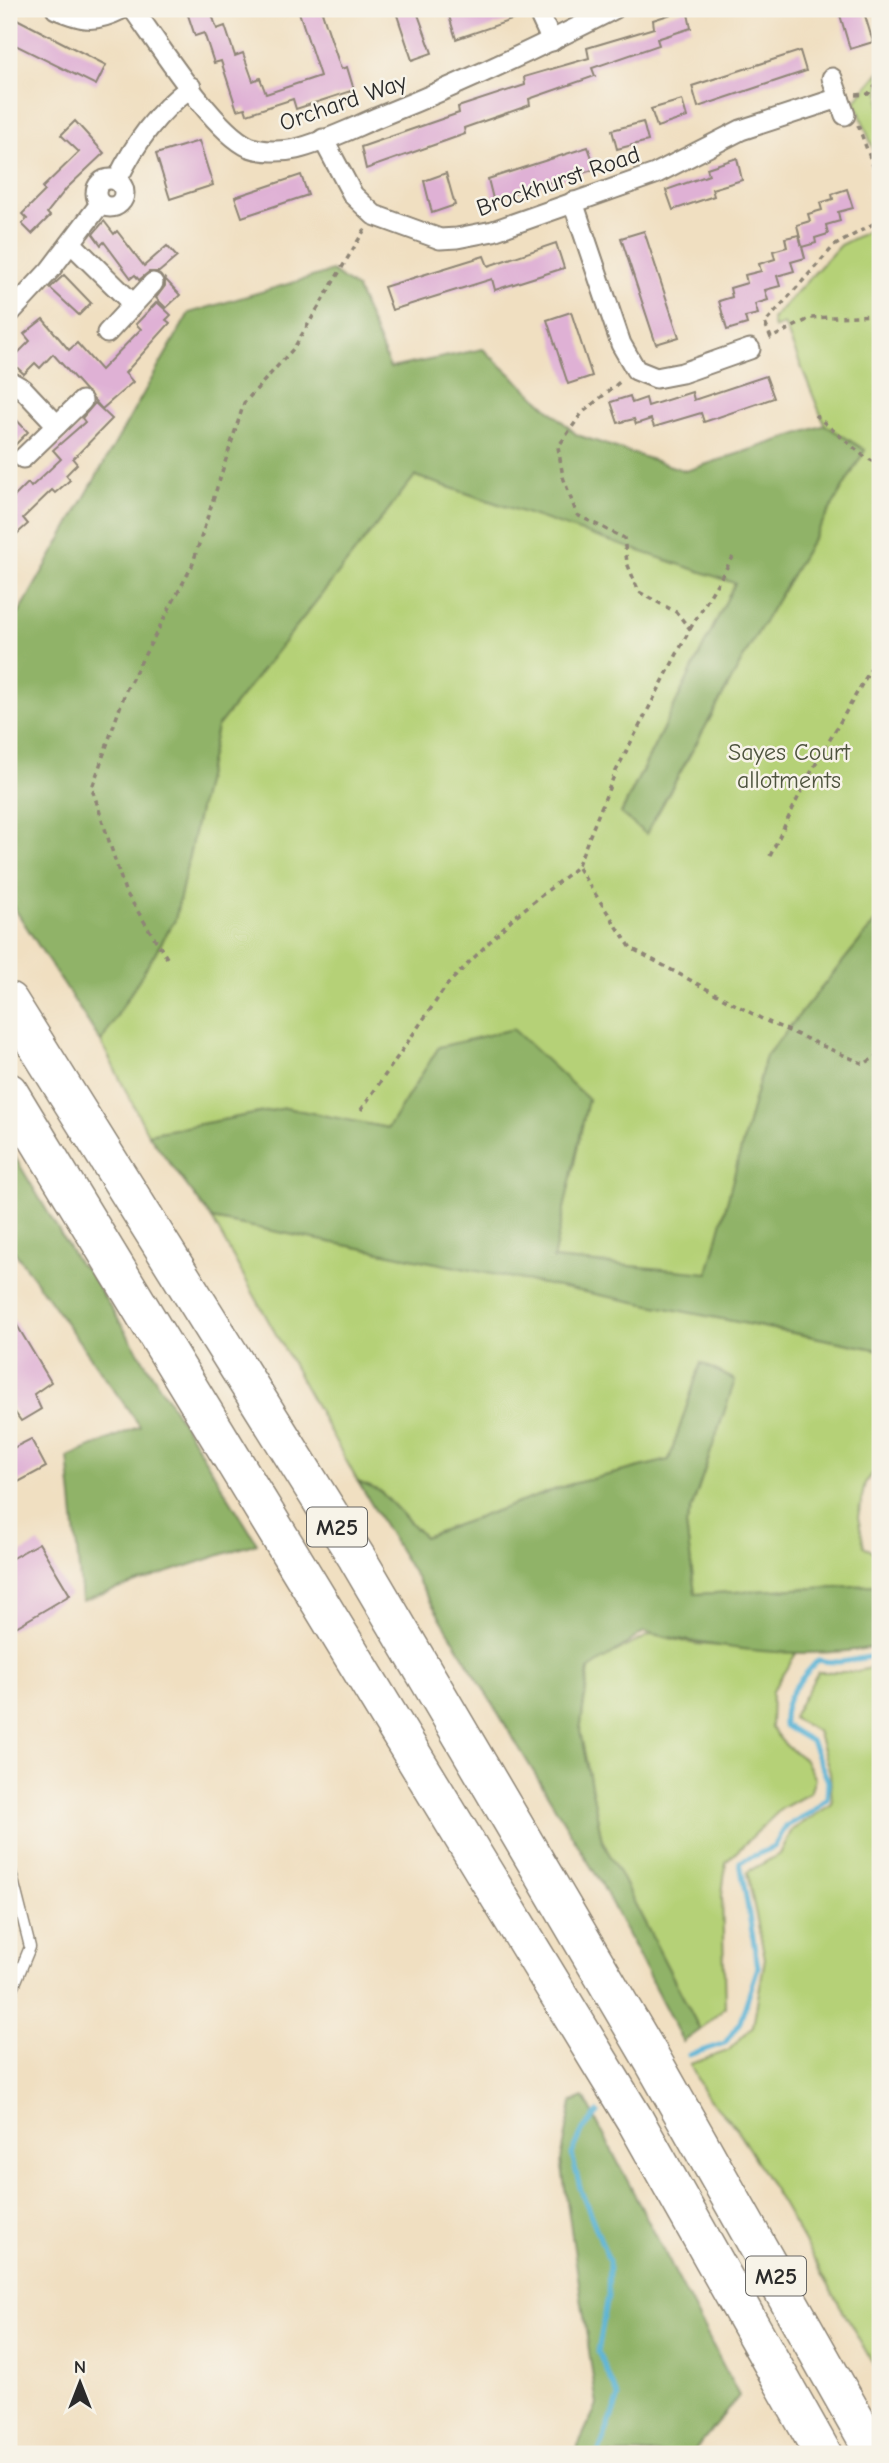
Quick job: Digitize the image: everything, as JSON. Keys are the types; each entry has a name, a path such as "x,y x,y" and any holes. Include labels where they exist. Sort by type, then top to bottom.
{"highway":[{"name":"M25","path":"9,1002 357,1558 675,2099 875,2454"},
{"name":"M25","path":"9,1092 635,2120 822,2454"}],"street":[{"path":"56,9 83,20 102,18 122,9"},
{"name":"Orchard Way","path":"133,9 216,121 237,140 251,148 295,149 465,83 614,9"},
{"path":"537,9 552,41"},
{"path":"832,78 842,106"},
{"path":"9,314 50,270 100,204 113,207 120,202 124,190 117,180 144,134 165,106 191,87"},
{"name":"Brockhurst Road","path":"323,139 353,195 374,215 440,239 457,239 493,231 656,174 741,130 842,106"},
{"path":"573,202 621,344 636,370 656,379 682,373 750,349"},
{"path":"71,243 134,304"},
{"path":"107,333 153,283"},
{"path":"9,381 23,389 57,425"},
{"path":"23,458 82,401"}],"lane":[{"path":"9,1864 30,1947 9,1998"}],"path":[{"path":"842,106 868,94 880,81"},
{"path":"842,106 851,105 880,186"},
{"path":"167,958 125,891 92,788 126,690 192,566 244,403 294,348 374,215"},
{"path":"880,216 873,225 834,246 765,323 771,338 811,317 880,315"},
{"path":"636,370 582,413 558,447 563,477 577,515 624,537 627,563 639,592 676,612 690,629"},
{"path":"815,415 865,457 880,466"},
{"path":"361,1110 447,985 512,919 577,867 616,771 690,629 733,557"},
{"path":"769,856 806,781 880,653"},
{"path":"577,867 631,948 764,1020 864,1064 880,1054"}],"green space":[{"path":"880,71 880,167 855,101"},
{"name":"Sayes Court allotments","path":"880,225 880,916 766,1056 708,1274 553,1259 588,1099 439,1047 388,1128 286,1108 148,1134 101,1042 175,920 217,727 415,476 735,583 621,813 647,833 750,646 865,450 825,425 784,324 774,328 772,319 840,245"},
{"path":"332,271 357,289 390,368 483,349 577,435 686,471 825,425 865,450 750,646 646,834 621,814 735,583 415,476 217,727 175,920 101,1042 9,900 9,631 189,313"},
{"path":"880,916 880,1350 212,1219 148,1134 286,1108 388,1128 439,1047 513,1029 588,1099 553,1259 708,1273 766,1056"},
{"path":"9,1147 78,1263 88,1271 257,1543 82,1601 68,1457 140,1426 9,1244"},
{"path":"212,1219 880,1350 880,1465 865,1483 858,1517 864,1546 880,1558 880,1588 875,1585 695,1594 686,1525 735,1380 701,1363 669,1460 568,1485 424,1537 380,1491 358,1482"},
{"path":"701,1363 735,1380 686,1525 695,1594 875,1585 880,1588 880,1646 851,1651 791,1653 731,1648 644,1632 588,1670 580,1731 602,1840 700,2030 683,2042 601,1883 358,1482 380,1491 424,1537 568,1485 669,1460"},
{"path":"652,1634 695,1644 797,1652 772,1691 771,1728 785,1745 804,1759 815,1779 810,1793 781,1809 726,1862 722,1895 725,2007 700,2030 602,1840 580,1731 590,1664"},
{"path":"880,1666 880,2376 783,2205 736,2128 705,2095 690,2064 728,2051 753,2026 765,1958 747,1872 780,1854 792,1830 832,1804 830,1772 817,1731 792,1718 818,1672 853,1672"},
{"path":"584,2097 739,2396 692,2454 574,2454 597,2405 561,2161 572,2102"}],"building":[{"path":"186,9 210,9 217,29 225,26 235,56 243,53 253,81 260,78 266,94 320,76 298,9 321,9 341,69 347,67 354,90 296,109 293,99 247,114 245,108 237,110 221,61 214,63 204,33 195,36"},
{"path":"395,9 416,9 432,53 412,60"},
{"path":"470,9 525,9 526,15 456,39 449,16"},
{"path":"687,9 691,28 657,39 659,45 592,68 595,76 529,99 530,105 464,128 465,134 366,169 361,147 459,113 458,107 525,85 524,77 589,58 587,48 654,28 653,20"},
{"path":"863,9 873,42 850,49 840,15"},
{"path":"9,15 106,65 96,85 9,42"},
{"path":"800,51 806,71 698,107 692,86"},
{"path":"682,100 687,117 657,127 651,109"},
{"path":"75,121 104,153 67,188 47,213 50,216 32,234 22,224 27,219 22,214 45,191 42,188 79,152 61,135"},
{"path":"643,122 648,141 617,149 612,130"},
{"path":"199,141 213,185 170,199 156,154"},
{"path":"588,147 596,169 493,199 488,179"},
{"path":"737,158 742,180 712,189 714,196 673,210 666,190 709,175 707,168"},
{"path":"446,173 455,205 432,213 424,181"},
{"path":"301,175 308,195 242,217 235,197"},
{"path":"847,189 853,208 838,212 840,221 826,225 828,234 815,238 816,243 802,247 797,225 810,221 808,214 822,210 820,203 833,199 832,194"},
{"path":"104,221 114,234 117,231 144,266 167,246 177,257 159,272 149,272 139,280 135,275 131,278 104,242 101,245 93,234"},
{"path":"644,231 679,337 656,344 621,238"},
{"path":"799,235 805,258 791,262 794,271 777,276 780,286 765,290 768,300 755,304 758,314 745,317 747,324 727,330 719,301 732,297 730,288 747,283 745,275 761,271 759,264 775,259 773,251 787,247 785,238"},
{"path":"556,243 564,268 495,290 492,279 392,310 384,287 484,256 488,266"},
{"path":"64,275 91,303 79,315 50,288"},
{"path":"165,279 180,295 166,308 156,298 165,286"},
{"path":"157,302 171,315 166,320 170,323 125,373 133,382 102,409 53,354 40,368 35,363 24,374 10,361 30,341 24,334 43,319 69,350 77,343 101,370 141,329 136,324"},
{"path":"571,312 592,376 568,384 547,320"},
{"path":"766,376 774,398 704,422 701,413 654,427 651,419 636,424 634,419 618,423 611,402 630,396 632,403 646,398 648,406 692,392 694,400"},
{"path":"95,403 112,419 73,459 77,464 66,475 70,480 55,493 52,490 23,518 28,524 9,541 9,502 28,483 31,487 61,459 53,450 85,422 82,418"},
{"path":"9,412 28,432 9,451"},
{"path":"9,1312 51,1382 34,1394 41,1409 21,1421 9,1404"},
{"path":"31,1439 46,1467 9,1487 9,1450"},
{"path":"39,1543 70,1595 9,1631 9,1560"}],"waterway":[{"path":"689,2055 725,2043 740,2022 758,1967 740,1862 774,1847 786,1826 812,1812 827,1799 828,1781 811,1741 784,1725 789,1697 818,1660 843,1662 880,1656"},
{"path":"598,2113 583,2130 572,2154 580,2188 609,2261 608,2296 598,2352 619,2398 598,2454"}]}
